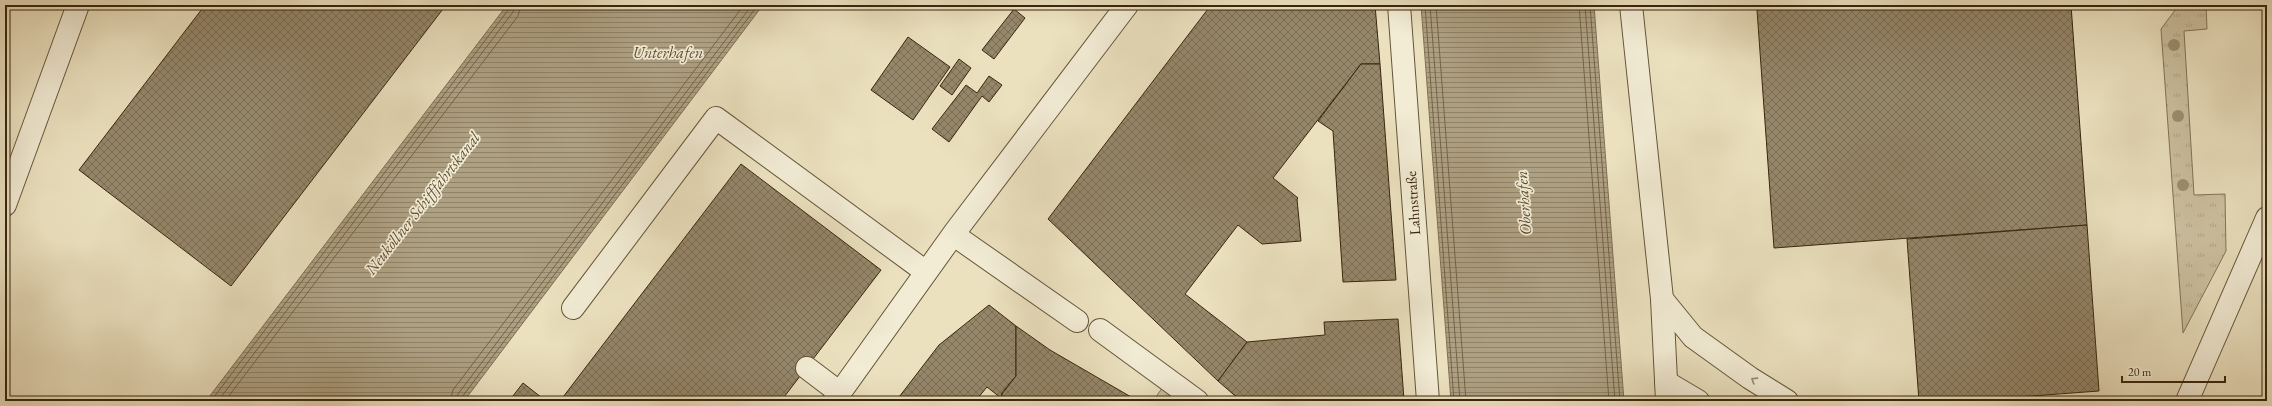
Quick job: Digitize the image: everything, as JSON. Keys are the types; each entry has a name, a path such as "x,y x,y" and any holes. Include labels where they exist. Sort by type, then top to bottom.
{"lane":[{"path":"5,205 78,5"},
{"path":"806,368 837,397 926,272 1127,5"},
{"name":"Lahnstraße","path":"1399,5 1428,401"},
{"path":"1631,5 1662,299 1667,391 1698,401"},
{"path":"573,308 716,118 926,272"},
{"path":"2187,401 2267,219"},
{"path":"954,235 1077,321"},
{"path":"1662,299 1693,337 1750,378 1787,401"},
{"path":"1100,330 1197,401"}],"green space":[{"path":"2179,5 2206,5 2207,29 2184,31 2194,195 2225,194 2226,251 2183,333 2161,29"},
{"path":"1165,384 1184,401 1153,401"}],"water":[{"path":"507,5 763,5 464,401 206,401"},
{"name":"Oberhafen","path":"1421,5 1594,5 1624,401 1451,401"}],"building":[{"path":"205,5 446,5 231,286 79,170"},
{"path":"1211,5 1375,5 1380,64 1361,64 1273,178 1298,198 1301,241 1262,244 1238,225 1185,294 1247,342 1218,381 1048,219"},
{"path":"1819,5 2071,5 2087,225 1774,248 1757,10"},
{"path":"1014,9 1025,18 994,59 982,50"},
{"path":"908,37 950,67 913,120 871,90"},
{"path":"959,59 971,68 952,95 940,86"},
{"path":"1361,64 1380,64 1396,280 1343,282 1333,131 1318,121"},
{"path":"989,76 1002,85 989,102 982,96 949,142 932,129 966,85 977,93"},
{"path":"741,164 881,270 781,401 560,401"},
{"path":"2087,225 2099,391 1965,401 1919,401 1907,239"},
{"path":"989,305 1016,326 1016,376 1001,394 1003,395 1001,398 987,387 977,399 980,401 896,401 939,345"},
{"path":"1398,319 1404,400 1241,401 1218,381 1247,342 1325,335 1324,322"},
{"path":"1016,326 1050,350 1138,401 1005,401 1001,398 1002,394 1016,376"},
{"path":"523,383 546,401 509,401"}],"water label":[{"name":"Unterhafen","path":"668,52"},
{"name":"Neuköllner Schifffahrtskanal","path":"422,203"}]}
